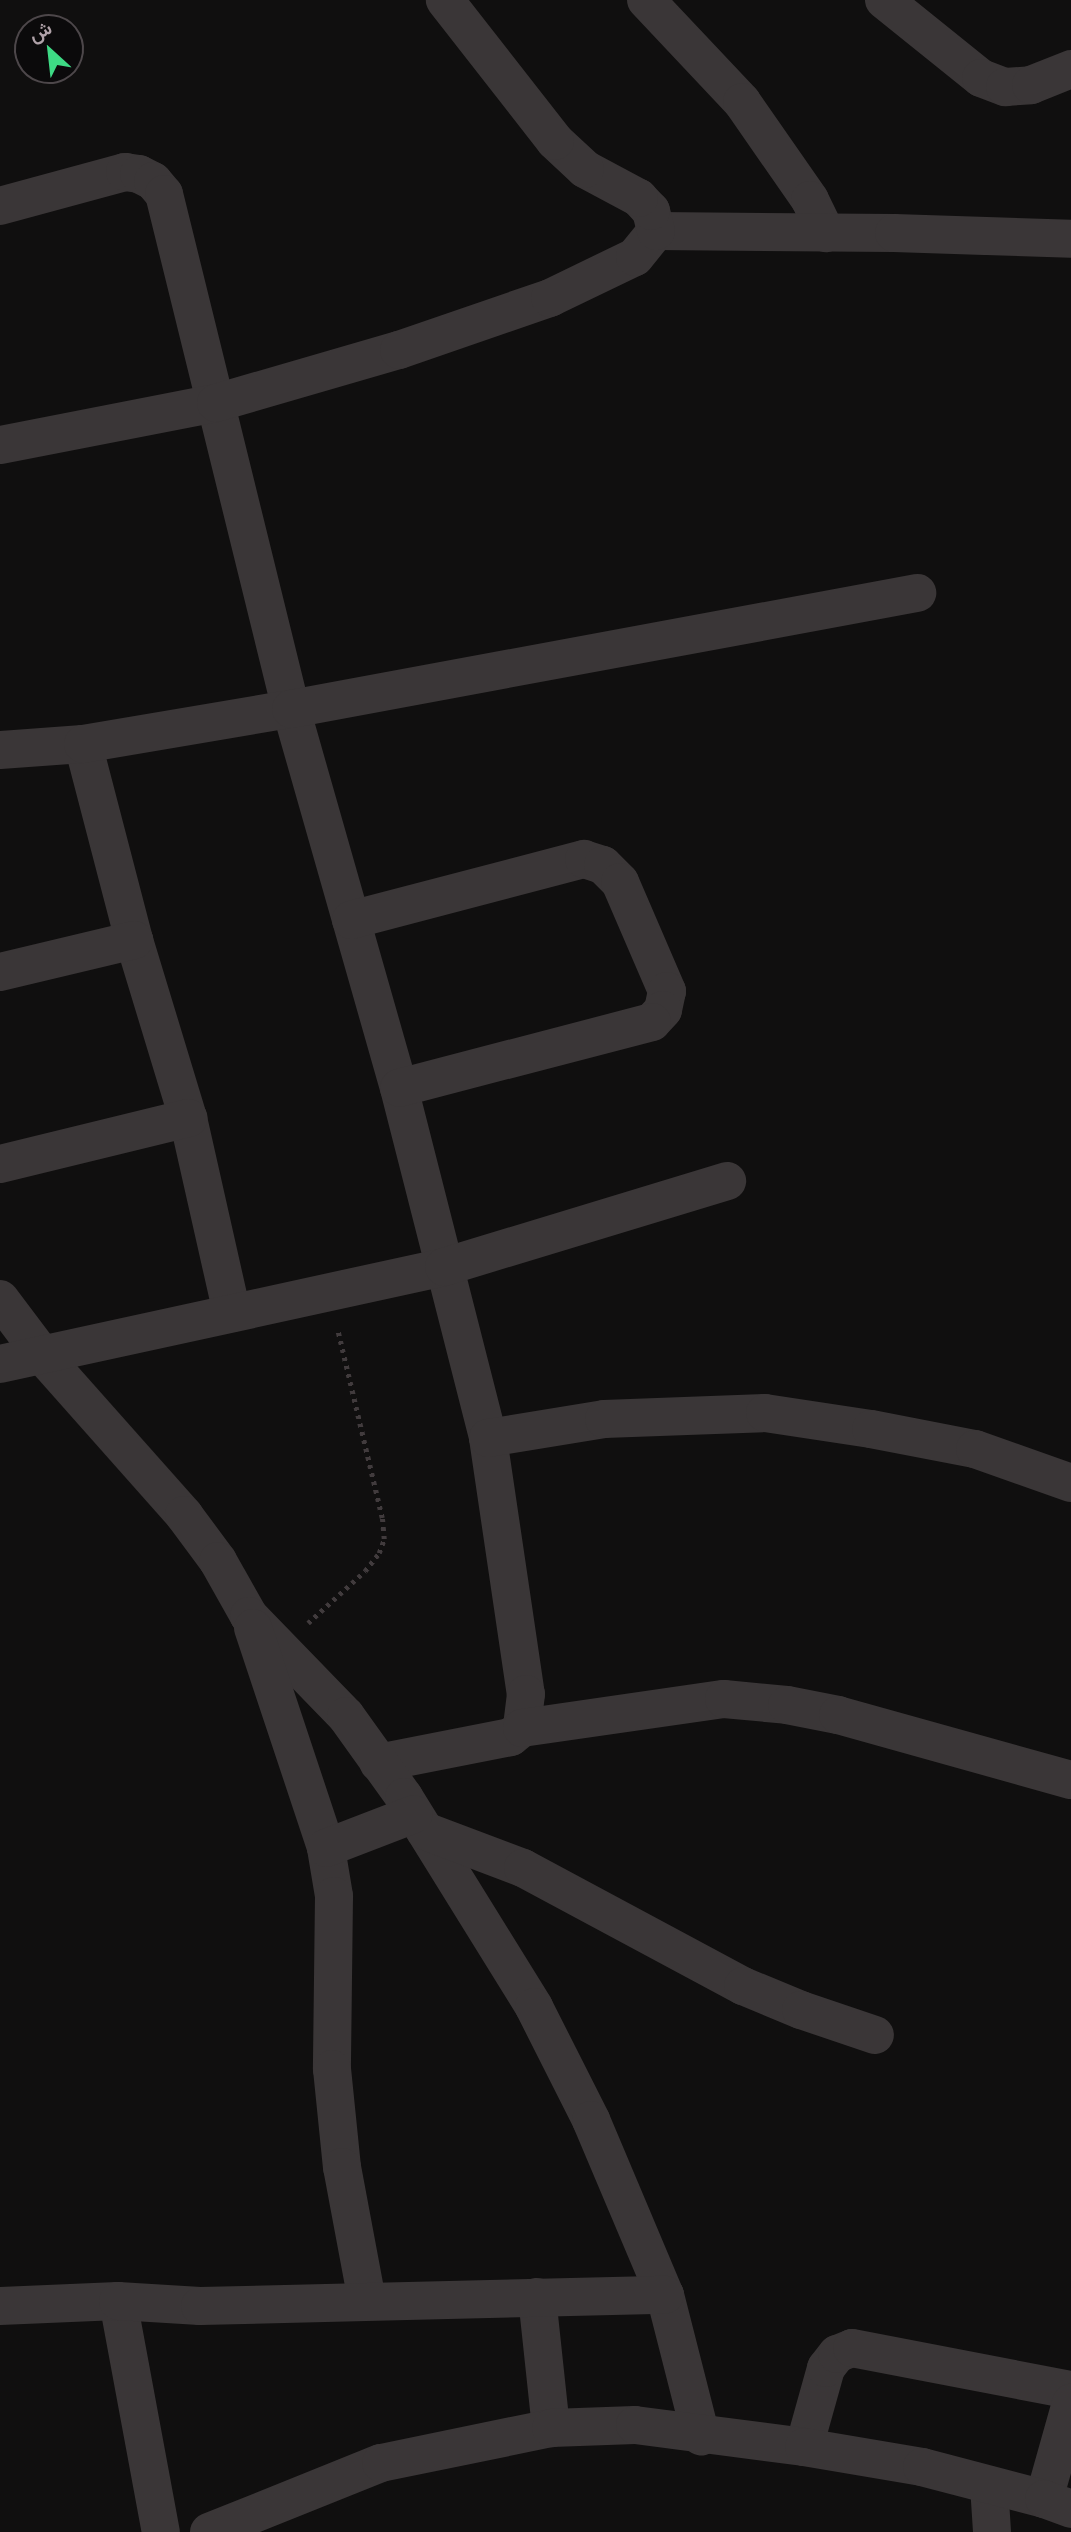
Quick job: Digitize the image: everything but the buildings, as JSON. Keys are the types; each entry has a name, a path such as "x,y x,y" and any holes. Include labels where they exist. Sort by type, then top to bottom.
{"street":[{"path":"0,445 216,404 399,350 550,298 635,257 656,232 656,220 639,198 585,169 555,141 445,0"},
{"path":"646,0 742,102 803,190 826,233"},
{"path":"884,0 981,78 1005,87 1031,85 1071,69"},
{"path":"0,206 125,172 153,180 163,194 291,709 399,1088 488,1438 526,1694 522,1728"},
{"path":"656,232 1071,239"},
{"path":"0,750 83,744 291,709 916,593"},
{"path":"83,744 134,940 188,1118 232,1313"},
{"path":"351,920 584,859 603,865 620,882 667,991 663,1010 652,1022 399,1088"},
{"path":"0,972 134,940"},
{"path":"0,1164 188,1118"},
{"path":"0,1364 444,1267 727,1181"},
{"path":"0,1299 43,1356 184,1515 218,1562 249,1616 326,1848 334,1896 331,2069 342,2167 367,2300"},
{"path":"488,1438 604,1419 765,1413 871,1429 975,1449 1071,1483"},
{"path":"249,1616 346,1716 419,1822 534,2007 591,2120 664,2295 701,2436"},
{"path":"379,1763 511,1737 522,1728 724,1699 787,1705 838,1715 1071,1780"},
{"path":"326,1848 419,1822 523,1868 743,1986 801,2010 875,2035"},
{"path":"0,2306 118,2301 200,2306 664,2295"},
{"path":"537,2297 551,2428"},
{"path":"118,2301 161,2532"},
{"path":"804,2447 826,2368 837,2354 852,2348 1071,2390"},
{"path":"209,2532 381,2463 551,2428 635,2426 804,2447 922,2468 1058,2504 1071,2403"},
{"path":"989,2485 992,2532"}],"path":[{"path":"279,1649 365,1571 379,1553 384,1539 383,1518 328,1292"}]}
